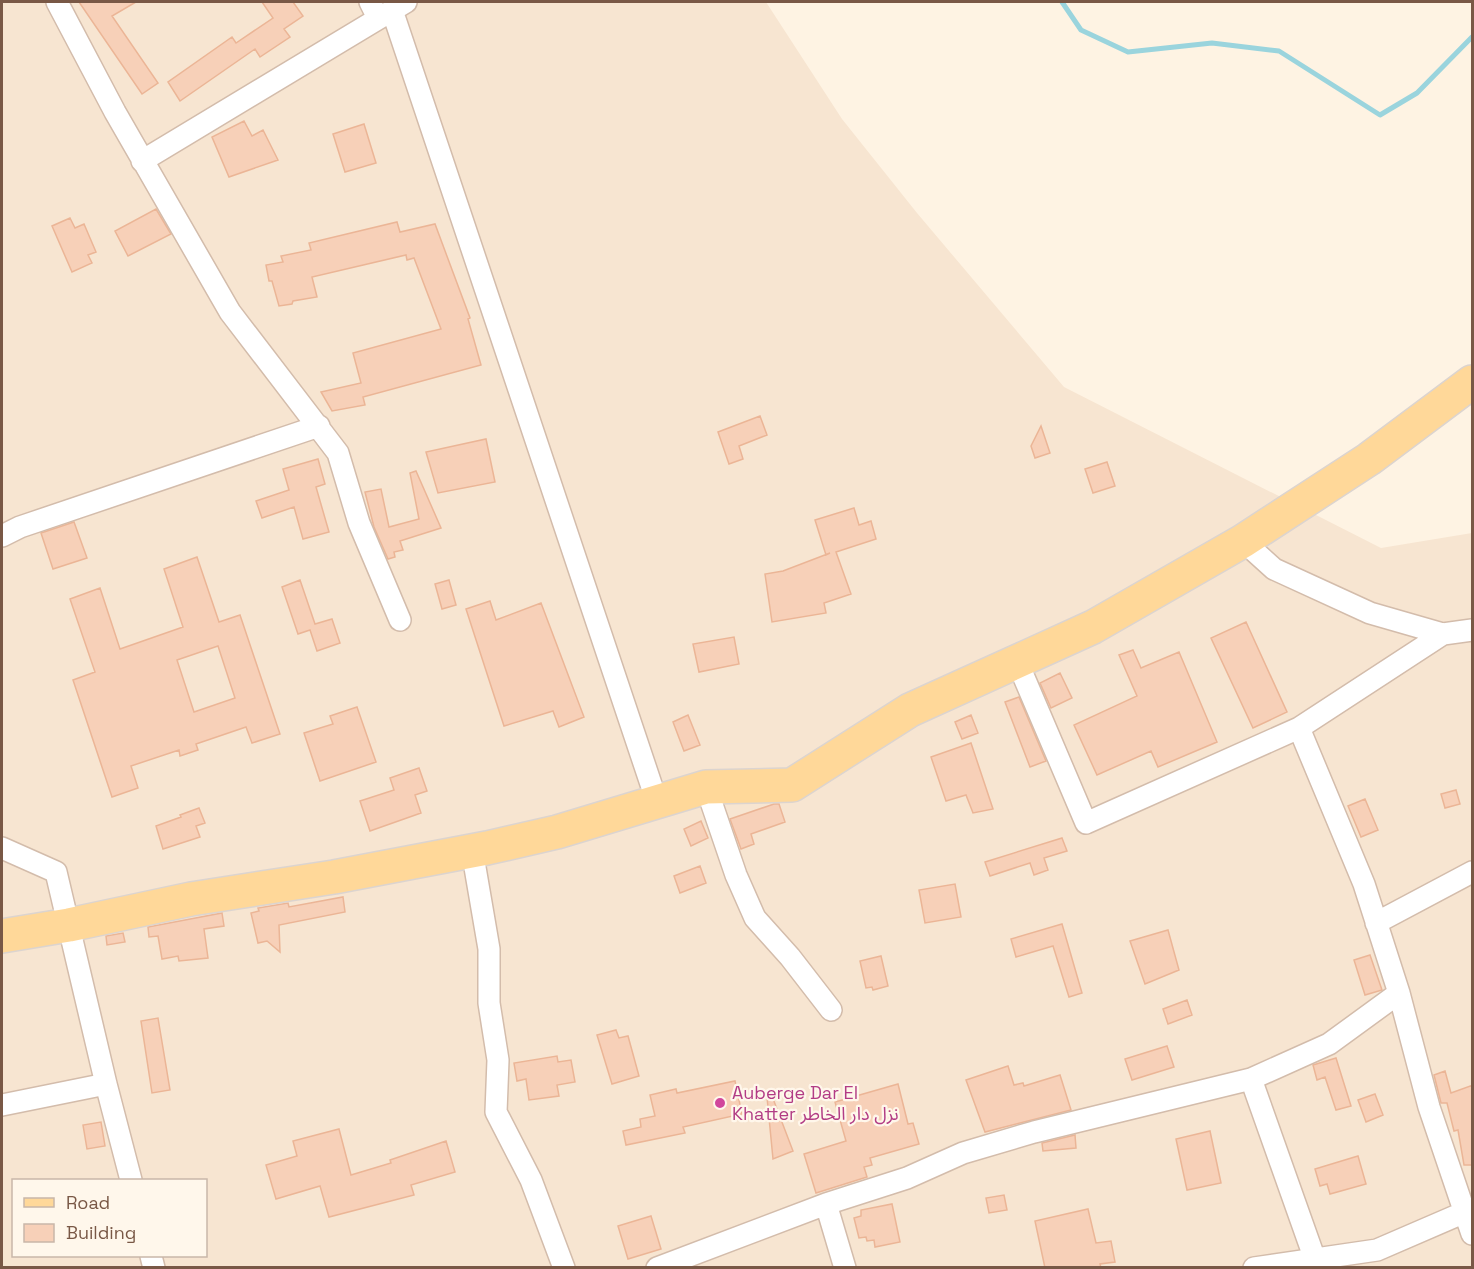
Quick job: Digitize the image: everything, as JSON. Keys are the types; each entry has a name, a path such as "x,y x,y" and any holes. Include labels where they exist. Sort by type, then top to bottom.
{"main road":[{"path":"2,936 69,925 191,899 334,877 472,850 557,832 706,787 792,785 910,710 1093,627 1243,541 1369,459 1473,382"}],"street":[{"path":"57,2 142,161 230,312 338,453 359,523 400,620"},
{"path":"142,161 387,8 657,802"},
{"path":"2,536 20,527 319,426"},
{"path":"1243,541 1274,569 1370,613 1443,634 1473,630"},
{"path":"1017,661 1086,823 1299,728 1443,634"},
{"path":"1299,728 1364,884 1399,993 1429,1107 1469,1210 1473,1234"},
{"path":"706,787 736,875 755,918 790,957 831,1010"},
{"path":"2,848 56,872 131,1179"},
{"path":"472,850 489,949 489,1003 498,1060 496,1112 531,1180 564,1268"},
{"path":"1376,923 1473,872"},
{"path":"657,1268 826,1204 907,1178 963,1154 1034,1132 1251,1079 1329,1044 1399,993"},
{"path":"1251,1079 1316,1263"},
{"path":"2,1106 106,1084"},
{"path":"826,1204 845,1268"},
{"path":"1254,1268 1316,1263 1377,1250 1469,1210"}],"shaded area":[{"path":"2,2 766,2 842,119 917,213 1064,387 1381,548 1472,533 1472,1267 2,1268"}],"building":[{"path":"79,2 136,2 112,16 158,83 142,94"},
{"path":"262,2 293,2 303,16 284,29 290,37 260,57 255,49 180,101 168,82 232,37 236,43 273,18"},
{"path":"244,121 252,136 263,130 278,160 229,177 212,137"},
{"path":"364,124 376,163 345,172 333,134"},
{"path":"156,209 171,234 128,256 115,231"},
{"path":"70,218 75,228 84,224 96,252 88,255 92,263 72,272 52,226"},
{"path":"397,222 400,232 435,224 470,318 468,319 481,365 363,397 365,405 332,411 321,392 361,383 353,353 441,329 414,258 407,260 406,255 312,277 317,297 279,306 272,281 269,281 266,265 283,262 281,256 311,250 309,243"},
{"path":"760,416 767,435 739,446 743,459 729,464 718,432"},
{"path":"1041,426 1050,453 1035,458 1031,446"},
{"path":"486,439 495,482 438,493 426,452"},
{"path":"318,459 325,484 316,487 329,532 303,539 294,507 262,518 256,501 289,490 283,469"},
{"path":"1107,462 1115,486 1093,493 1085,469"},
{"path":"416,471 441,528 400,541 403,550 394,552 395,557 388,559 374,527 365,492 381,489 389,527 419,519 410,473"},
{"path":"854,508 859,525 871,521 876,539 836,552 851,594 824,603 826,613 772,622 765,574 783,571 826,555 815,520"},
{"path":"74,522 87,558 53,569 41,533"},
{"path":"197,557 219,622 240,615 280,734 252,743 246,727 196,744 198,750 180,756 179,750 131,766 138,788 112,797 73,680 95,672 70,599 100,588 120,649 183,627 164,569","holes":["218,646 235,698 194,712 177,660"]},
{"path":"300,580 315,624 332,619 340,643 317,651 310,630 298,634 282,587"},
{"path":"449,580 456,605 442,609 435,584"},
{"path":"490,601 496,620 541,603 584,717 559,727 553,711 504,726 466,609"},
{"path":"1246,622 1287,712 1253,728 1211,638"},
{"path":"734,637 739,664 699,672 693,644"},
{"path":"1133,650 1141,668 1179,652 1217,742 1158,767 1151,751 1097,775 1074,725 1137,696 1119,655"},
{"path":"1060,673 1072,698 1051,708 1040,683"},
{"path":"1019,697 1046,761 1030,767 1005,702"},
{"path":"357,707 376,762 320,781 304,733 333,724 330,716"},
{"path":"688,715 700,745 684,751 673,722"},
{"path":"971,715 978,733 962,739 955,722"},
{"path":"971,743 993,809 973,813 966,795 946,801 931,757"},
{"path":"419,768 427,791 415,795 421,813 370,831 360,801 394,790 390,778"},
{"path":"1456,790 1460,804 1445,808 1441,794"},
{"path":"1365,799 1378,830 1361,837 1348,806"},
{"path":"779,804 785,822 751,834 754,844 741,849 730,819"},
{"path":"199,808 205,823 196,826 200,837 163,849 156,826"},
{"path":"701,821 708,838 691,846 684,829"},
{"path":"1062,838 1067,851 1044,858 1048,870 1034,875 1030,863 990,876 985,862"},
{"path":"700,866 706,883 680,893 674,876"},
{"path":"955,884 961,917 925,923 919,890"},
{"path":"343,897 345,912 279,925 280,952 267,941 258,943 251,913 259,911 258,908 288,903 289,907"},
{"path":"222,913 224,926 204,929 208,958 179,961 178,956 162,959 158,936 149,937 148,927"},
{"path":"1062,924 1082,993 1069,997 1053,946 1016,957 1011,939"},
{"path":"1168,930 1179,970 1145,984 1130,941"},
{"path":"123,933 125,942 107,945 106,936"},
{"path":"1370,955 1382,990 1365,995 1354,960"},
{"path":"881,956 888,986 873,990 872,987 866,988 860,961"},
{"path":"1187,1000 1192,1015 1168,1024 1163,1009"},
{"path":"158,1018 170,1090 152,1093 141,1021"},
{"path":"616,1030 619,1038 628,1036 639,1076 612,1084 597,1035"},
{"path":"1167,1046 1174,1067 1132,1080 1125,1059"},
{"path":"557,1056 558,1062 571,1060 575,1082 557,1085 559,1096 529,1100 526,1079 517,1081 514,1063"},
{"path":"1336,1058 1351,1106 1336,1110 1325,1077 1317,1080 1313,1065"},
{"path":"1008,1066 1014,1085 1023,1083 1024,1086 1060,1075 1071,1110 985,1132 966,1080"},
{"path":"1445,1071 1451,1093 1473,1085 1473,1165 1464,1165 1458,1130 1454,1131 1447,1103 1441,1103 1434,1075"},
{"path":"735,1081 742,1114 683,1127 685,1133 626,1145 623,1131 641,1127 640,1119 655,1116 650,1095 676,1089 677,1093"},
{"path":"898,1084 908,1124 913,1123 919,1144 870,1158 872,1165 864,1167 867,1177 816,1193 804,1154 846,1141 835,1102"},
{"path":"1375,1094 1383,1115 1366,1122 1358,1100"},
{"path":"772,1096 793,1151 773,1159 767,1097"},
{"path":"101,1122 105,1146 87,1149 83,1125"},
{"path":"339,1129 351,1175 391,1163 390,1160 446,1141 455,1172 411,1185 414,1195 329,1217 320,1186 276,1199 266,1165 297,1156 293,1141"},
{"path":"1210,1131 1221,1183 1187,1190 1176,1139"},
{"path":"1075,1135 1076,1148 1043,1151 1042,1143"},
{"path":"1358,1156 1366,1184 1330,1194 1327,1184 1320,1186 1315,1169"},
{"path":"1004,1195 1007,1210 989,1213 986,1198"},
{"path":"892,1204 900,1242 875,1247 874,1240 867,1241 866,1237 859,1238 854,1218 861,1216 861,1210"},
{"path":"1088,1209 1096,1243 1111,1241 1115,1262 1100,1264 1101,1268 1045,1268 1035,1221"},
{"path":"651,1216 661,1249 628,1259 618,1226"}],"waterway":[{"path":"1062,2 1081,30 1128,52 1212,43 1279,51 1380,115 1417,93 1472,37"}],"place":[{"name":"Auberge Dar El Khatter نزل دار الخاطر","path":"720,1103"}]}
